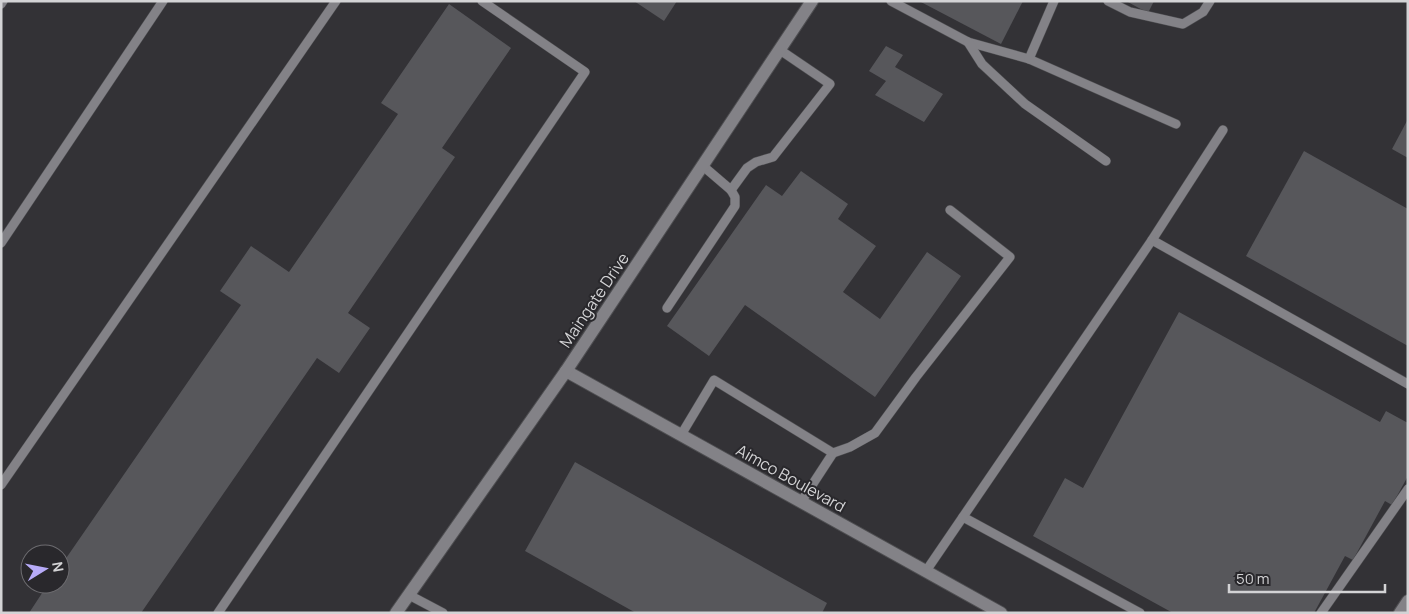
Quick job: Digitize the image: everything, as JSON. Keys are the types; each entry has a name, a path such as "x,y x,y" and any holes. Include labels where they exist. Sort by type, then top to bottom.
{"street":[{"name":"Maingate Drive","path":"396,613 566,371 812,1"},
{"name":"Aimco Boulevard","path":"566,371 1001,613"},
{"path":"1400,613 1408,601"}],"lane":[{"path":"1,243 163,1"},
{"path":"1,485 336,1"},
{"path":"218,613 585,72 482,1"},
{"path":"891,1 968,42 1028,58 1176,124"},
{"path":"1028,58 1054,1"},
{"path":"1108,1 1130,12 1183,24 1202,12 1210,1"},
{"path":"968,42 982,64 1026,104 1106,161"},
{"path":"731,190 747,168 756,162 773,157 830,84 780,50"},
{"path":"926,571 1152,240 1223,130"},
{"path":"667,308 735,206 736,197 731,190 703,166"},
{"path":"801,502 833,453 850,447 875,433 916,376 1010,257 950,210"},
{"path":"1152,240 1408,384"},
{"path":"681,435 714,380 833,453"},
{"path":"1321,613 1408,489"},
{"path":"963,517 1140,613"},
{"path":"409,595 443,613"}],"building":[{"path":"634,1 677,1 664,21"},
{"path":"919,1 1023,1 1001,44"},
{"path":"1126,1 1154,1 1148,13"},
{"path":"449,4 511,48 442,148 455,157 348,313 370,328 339,373 317,358 141,613 29,613 41,594 70,594 70,553 241,305 220,291 251,246 289,272 398,114 381,103"},
{"path":"886,46 903,55 895,67 943,94 924,122 875,95 886,81 869,71"},
{"path":"1408,119 1408,158 1392,149"},
{"path":"1304,151 1408,209 1408,346 1246,256"},
{"path":"801,171 848,204 838,219 876,246 843,292 880,319 927,252 961,276 875,397 745,305 709,356 667,326 766,185 782,196"},
{"path":"1179,312 1380,422 1386,411 1408,423 1408,476 1392,505 1385,501 1353,560 1345,556 1314,613 1173,613 1033,536 1065,478 1083,488"},
{"path":"575,462 827,603 822,613 636,613 525,551"}]}
